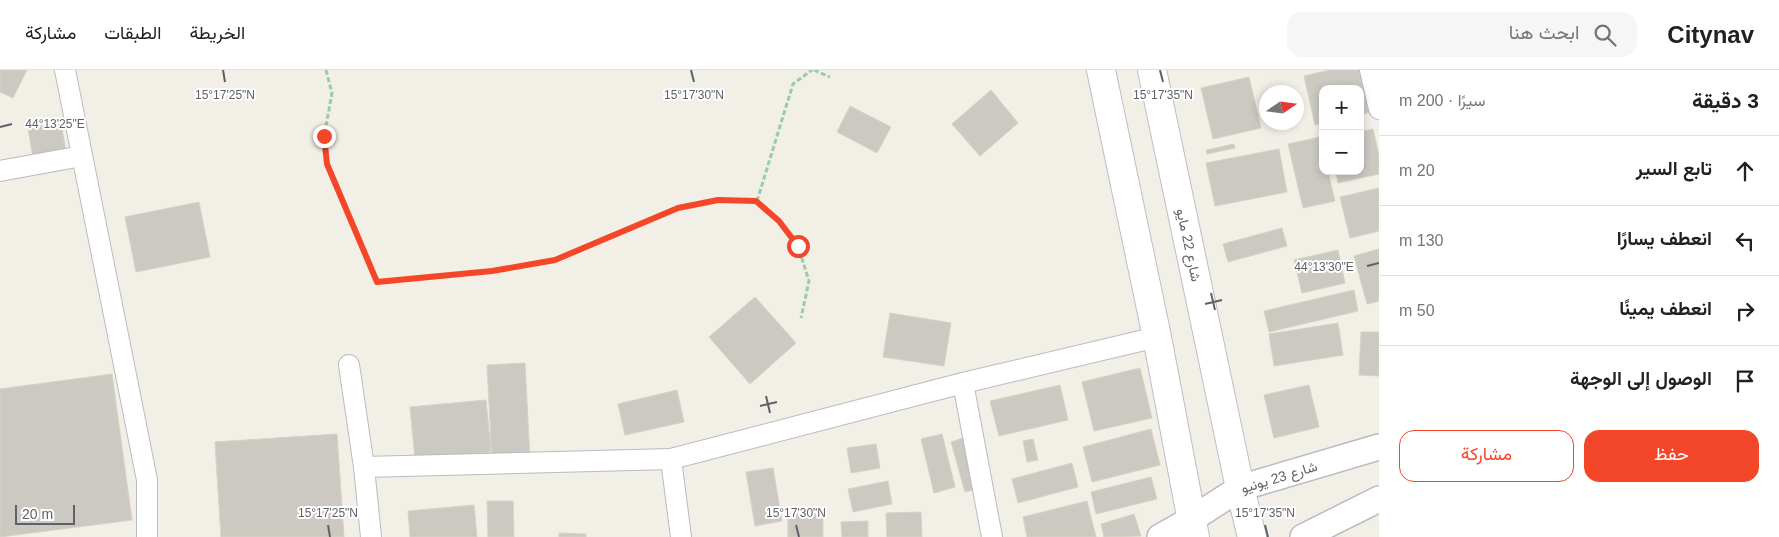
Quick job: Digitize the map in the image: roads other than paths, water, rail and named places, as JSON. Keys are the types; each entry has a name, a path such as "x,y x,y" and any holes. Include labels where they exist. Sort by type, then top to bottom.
{"main road":[{"path":"1101,70 1157,337 1194,528"},
{"name":"شارع 22 مايو","path":"1152,70 1252,537"}],"street":[{"path":"65,70 146,480 147,537"},
{"path":"1370,70 1378,101"},
{"path":"0,171 82,156"},
{"path":"364,467 671,459 963,383 1157,337"},
{"path":"349,365 364,467 371,537"},
{"path":"963,383 992,537"},
{"name":"شارع 23 يونيو","path":"1160,537 1194,528 1240,488 1379,447"},
{"path":"671,459 681,537"},
{"path":"1303,537 1379,499"}]}
